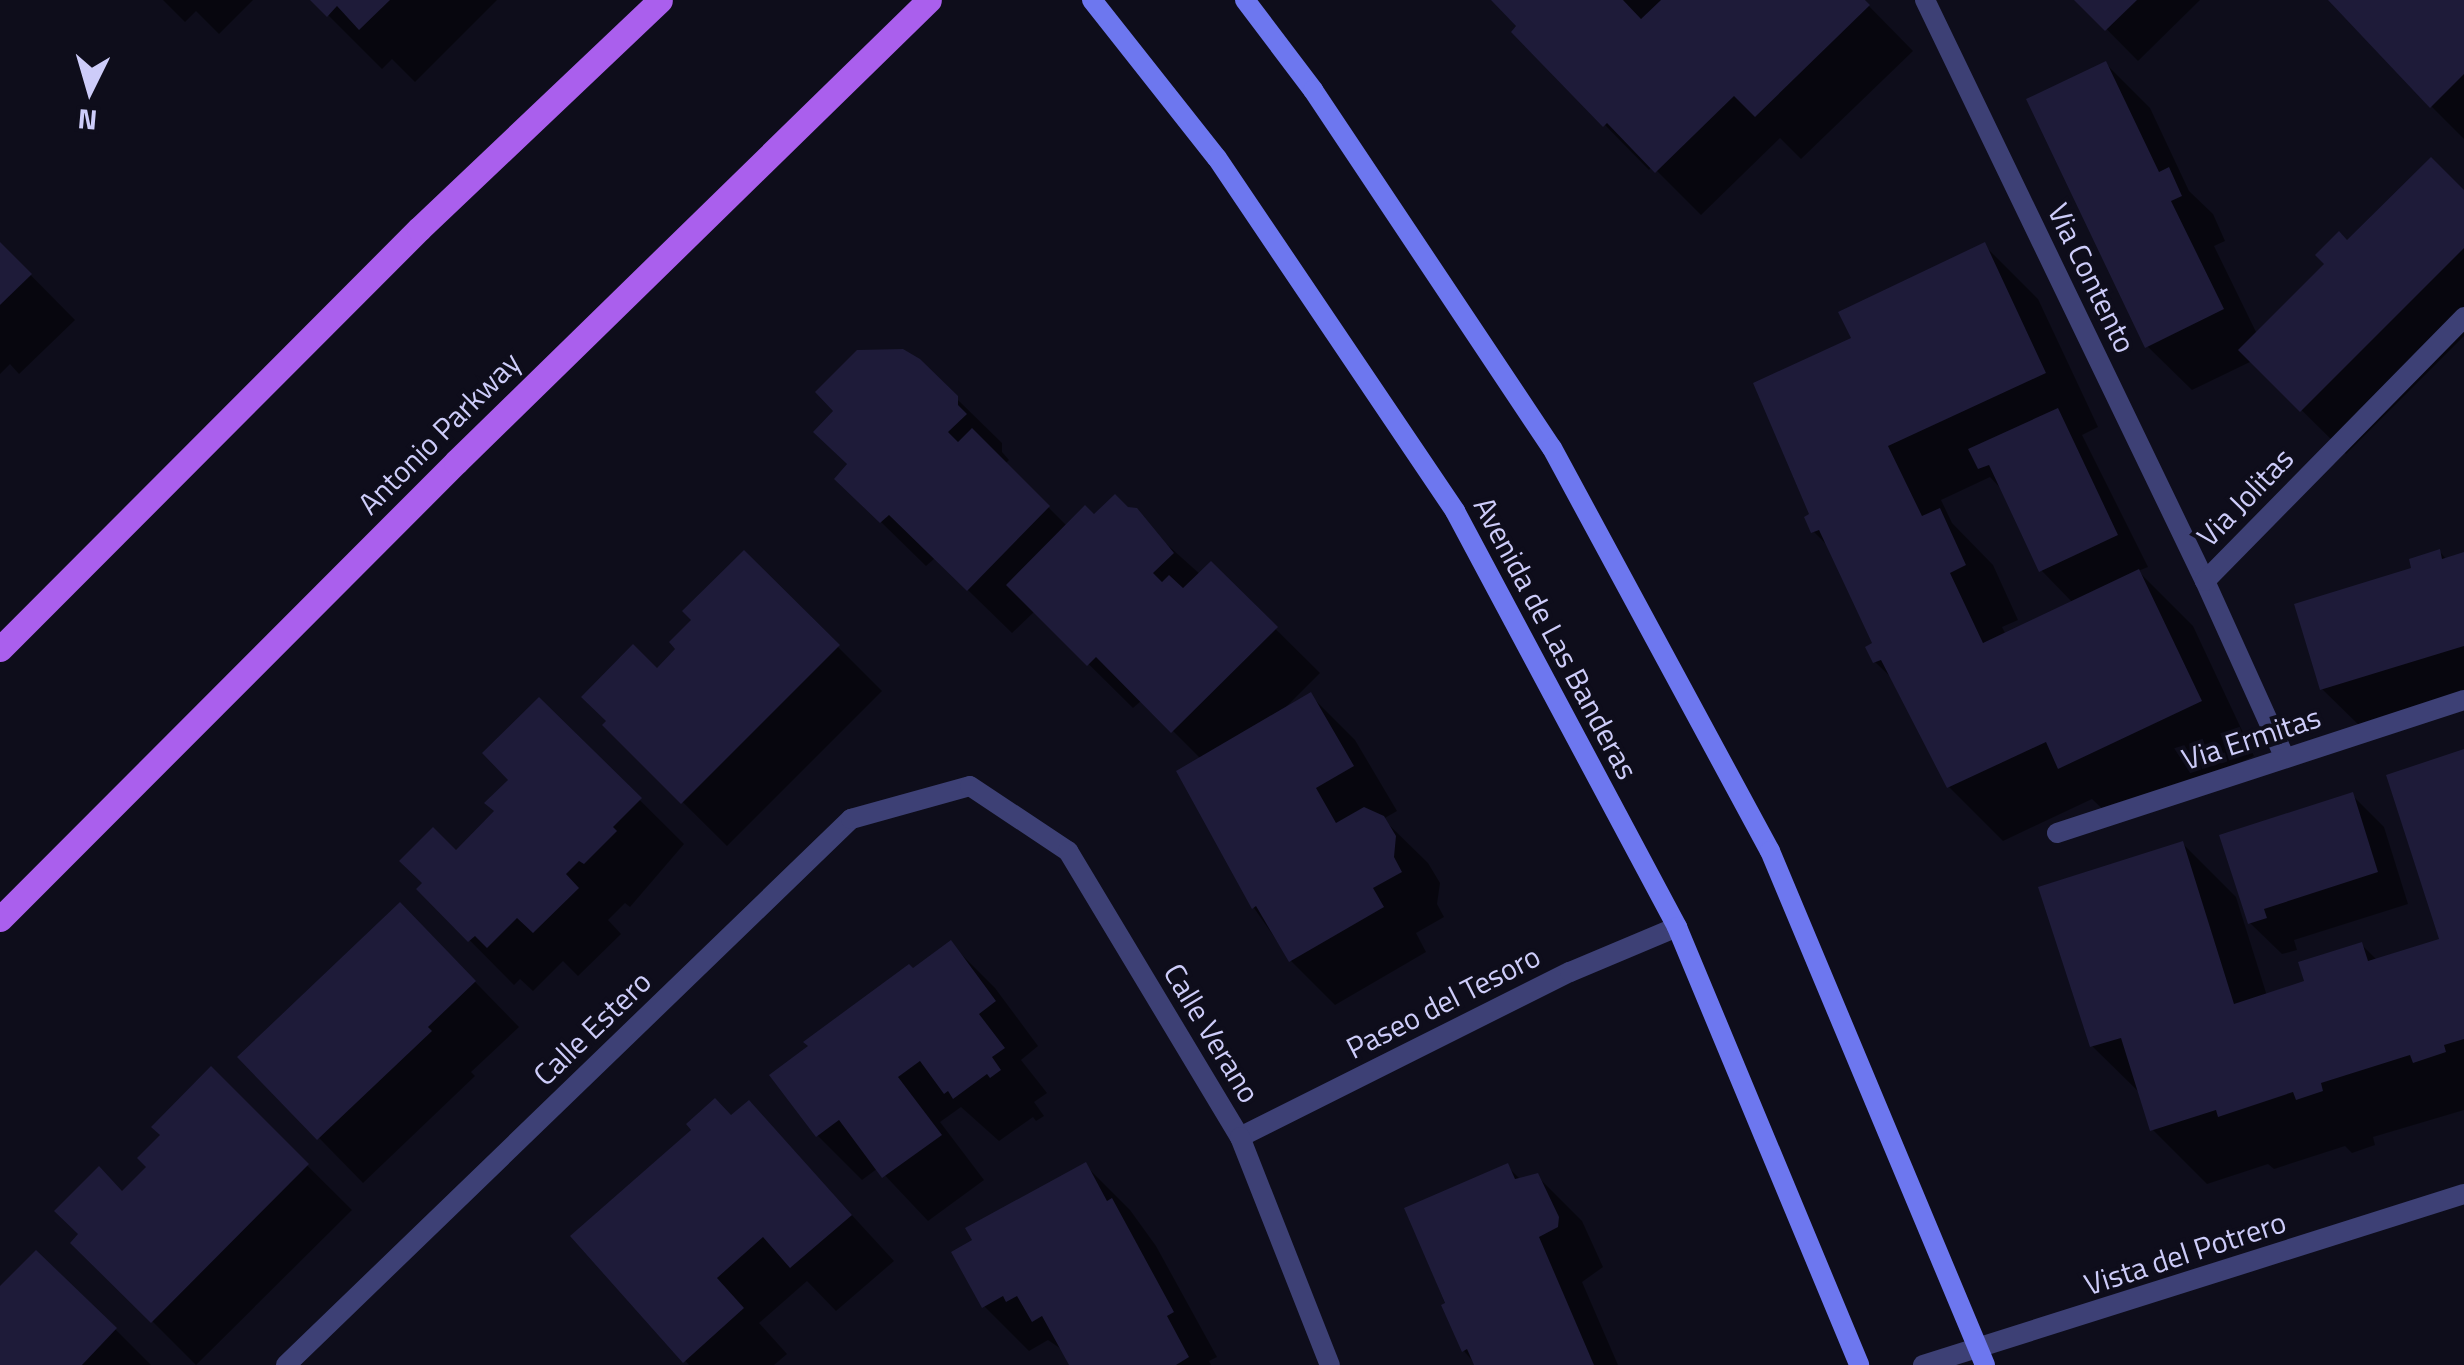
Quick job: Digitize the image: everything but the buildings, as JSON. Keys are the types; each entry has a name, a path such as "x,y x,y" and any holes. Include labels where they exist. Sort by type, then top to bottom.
{"main road":[{"path":"0,649 406,242 660,0"},
{"name":"Antonio Parkway","path":"0,918 456,462 930,0"},
{"name":"Avenida de Las Banderas","path":"1092,0 1217,158 1455,510 1677,927 1859,1365"},
{"path":"1245,0 1312,90 1552,448 1770,851 1982,1357"}],"street":[{"name":"Via Contento","path":"1926,0 2205,581"},
{"name":"Via Jolitas","path":"2285,758 2205,581 2464,317"},
{"name":"Via Ermitas","path":"2057,833 2464,700"},
{"name":"Calle Verano","path":"970,786 1068,852 1240,1137 1330,1365"},
{"name":"Calle Estero","path":"286,1365 851,819 970,786"},
{"name":"Paseo del Tesoro","path":"1240,1137 1570,972 1677,927"},
{"name":"Vista del Potrero","path":"1923,1365 1982,1357 2464,1194"}]}
